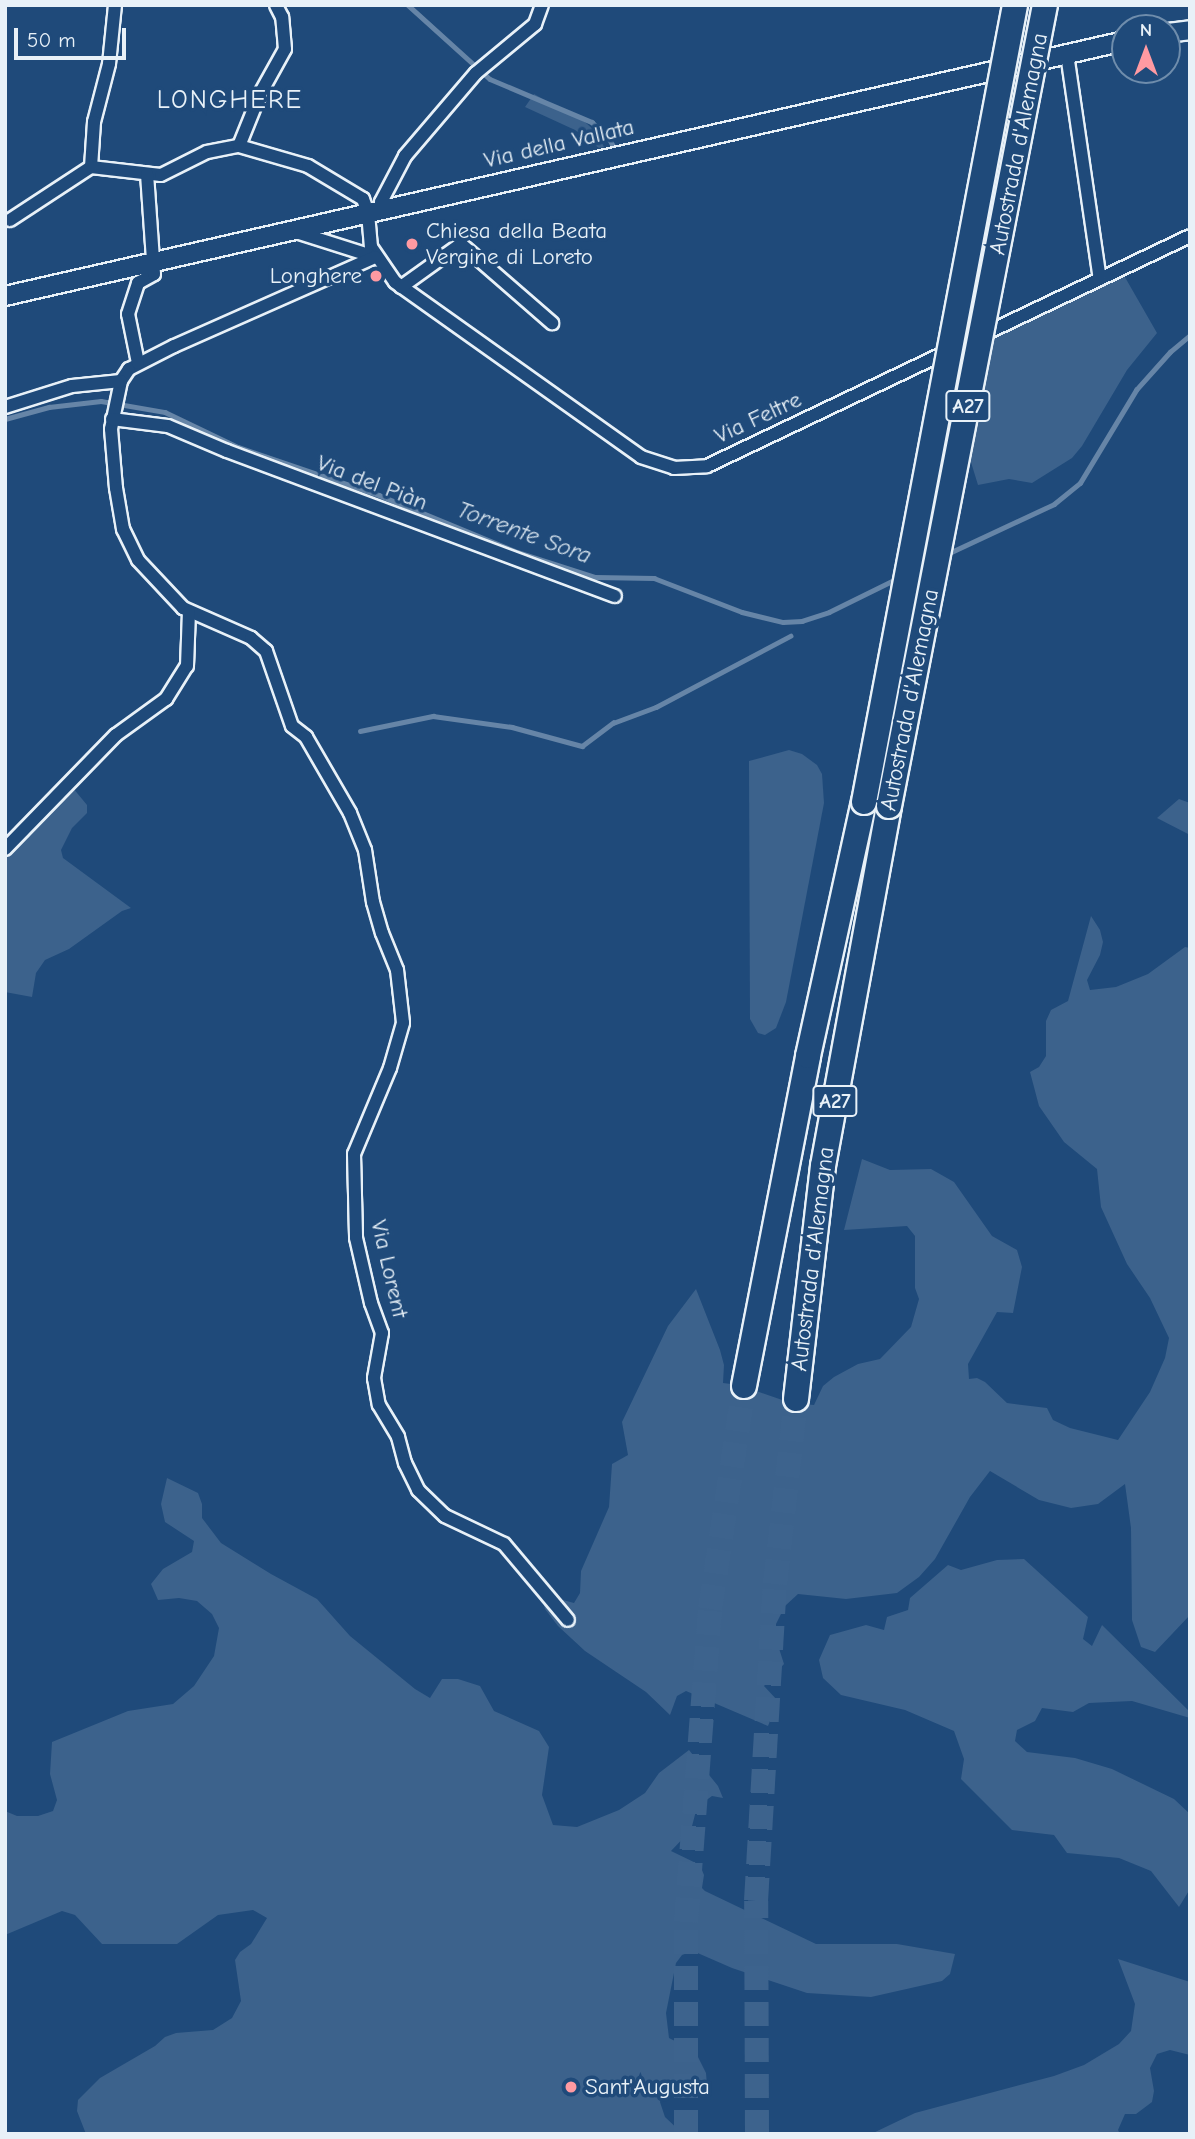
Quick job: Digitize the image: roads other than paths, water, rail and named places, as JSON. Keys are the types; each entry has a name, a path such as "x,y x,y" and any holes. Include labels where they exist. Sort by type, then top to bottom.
{"highway":[{"name":"Autostrada d'Alemagna","path":"744,1385 808,1056 864,802 1015,5"},
{"name":"Autostrada d'Alemagna","path":"796,1399 823,1166 889,806 1045,5"}],"main road":[{"name":"Via della Vallata","path":"5,296 1111,44"}],"street":[{"path":"91,167 94,122 108,71 115,5"},
{"path":"239,146 260,94 285,49 282,17 276,5"},
{"path":"375,257 368,232 375,211 405,156 476,73 535,24 542,5"},
{"path":"1067,54 1100,279"},
{"path":"9,220 91,167 161,174 206,152 239,146 308,166 363,199 375,211"},
{"path":"138,363 128,314 138,283 154,274 147,174"},
{"path":"293,231 375,257"},
{"name":"Via Feltre","path":"375,257 401,286 641,457 674,468 707,466 1190,236"},
{"path":"401,286 461,244 552,323"},
{"path":"5,849 116,735 166,699 187,666 189,612 138,560 122,529 111,448 113,416 119,387 129,369 375,257"},
{"path":"5,407 72,386 119,387"},
{"name":"Via del Piàn","path":"113,416 168,426 227,451 615,596"},
{"name":"Via Lorent","path":"189,612 251,638 266,651 292,726 306,737 339,790 365,850 373,902 397,970 403,1023 390,1068 354,1154 356,1238 371,1303 382,1333 374,1378 379,1405 398,1437 405,1463 418,1490 445,1516 504,1544 569,1620"}],"waterway":[{"path":"408,5 490,79 592,122 615,149"},
{"name":"Torrente Sora","path":"947,554 1054,504 1080,483 1136,390 1170,352 1190,335"},
{"name":"Torrente Sora","path":"5,419 49,407 101,401 165,412 238,447 379,495 517,552 595,577 654,578 742,612 783,622 802,621 829,612 898,578"},
{"path":"360,731 433,716 512,727 582,746 613,723 656,707 790,636"}],"tunnel":[{"path":"686,2134 686,1922 710,1609 744,1386"},
{"path":"757,2134 756,1901 775,1584 796,1399"}],"place":[{"name":"Chiesa della Beata Vergine di Loreto","path":"412,244"},
{"name":"Longhere","path":"376,276"},
{"name":"Sant'Augusta","path":"571,2087"}],"district":[{"name":"LONGHERE","path":"230,101"}]}
